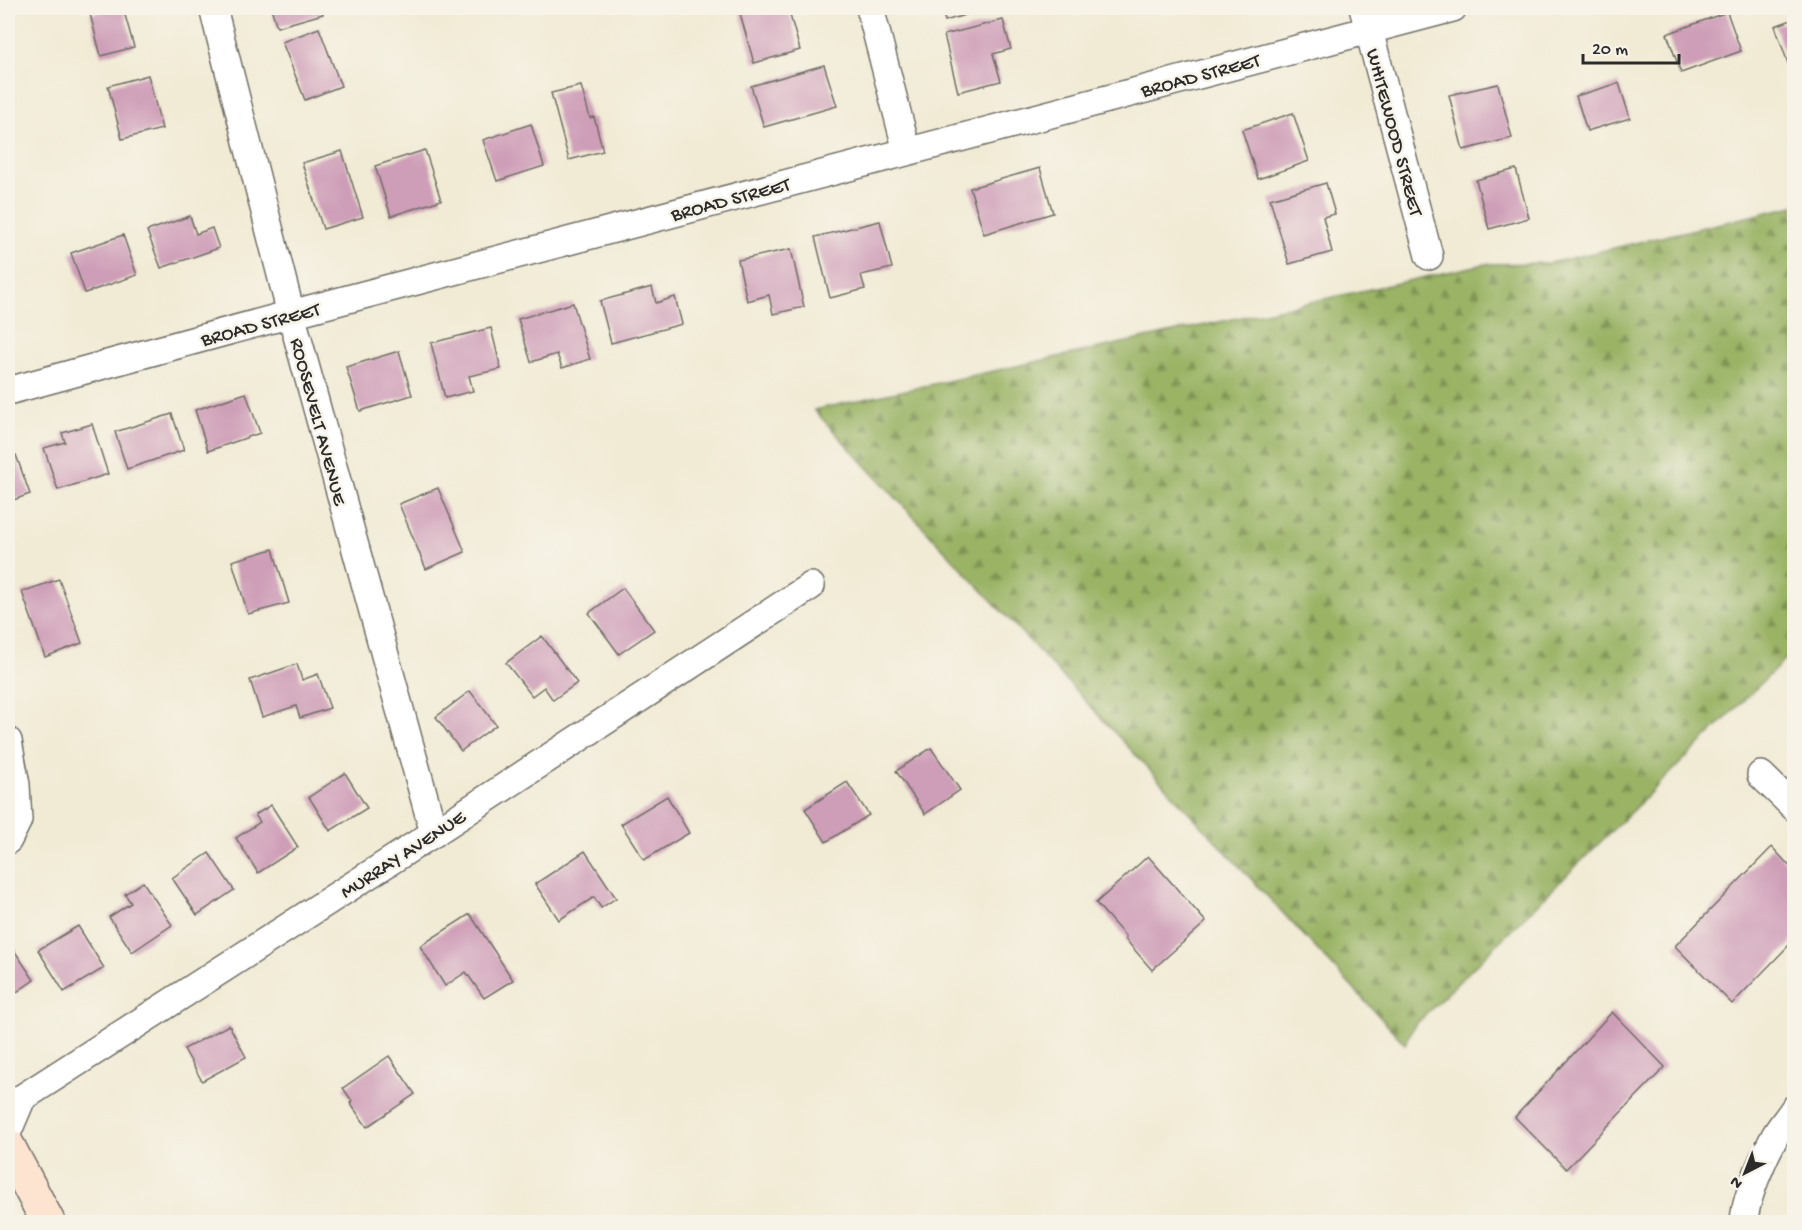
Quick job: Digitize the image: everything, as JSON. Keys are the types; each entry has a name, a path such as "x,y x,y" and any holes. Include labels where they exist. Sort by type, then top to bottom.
{"street":[{"name":"ROOSEVELT AVENUE","path":"213,8 291,314 434,833"},
{"path":"870,8 907,151"},
{"name":"BROAD STREET","path":"8,391 907,151 1366,19 1453,8"},
{"name":"WHITEWOOD STREET","path":"1366,19 1429,256"},
{"name":"MURRAY AVENUE","path":"8,1131 22,1098 434,833 811,586"},
{"path":"8,741 16,785 18,820 8,840"},
{"path":"1761,775 1794,807"},
{"path":"1744,1222 1759,1172 1775,1135 1794,1109"},
{"path":"8,1146 48,1222"}],"green space":[{"path":"1794,206 1794,651 1414,1026 1405,1044 814,410 1485,264 1550,263"}],"building":[{"path":"123,8 134,47 101,56 90,14"},
{"path":"271,8 321,8 323,14 277,27"},
{"path":"788,8 800,50 754,63 739,10"},
{"path":"941,8 988,8 945,21"},
{"path":"1727,12 1741,51 1681,73 1667,34"},
{"path":"1794,19 1794,71 1791,72 1775,26"},
{"path":"1003,20 1011,49 993,54 1001,81 958,92 944,35"},
{"path":"319,28 341,86 305,100 282,42"},
{"path":"824,65 837,106 764,127 751,86"},
{"path":"148,75 162,129 122,139 108,86"},
{"path":"1619,83 1630,118 1587,131 1576,96"},
{"path":"1498,84 1512,138 1463,150 1449,95"},
{"path":"581,86 590,118 594,117 603,151 569,160 551,93"},
{"path":"1293,113 1309,161 1258,179 1242,130"},
{"path":"531,124 544,166 497,181 483,140"},
{"path":"425,150 441,200 391,216 375,166"},
{"path":"342,151 363,217 323,229 302,163"},
{"path":"1040,168 1053,213 984,234 970,188"},
{"path":"1516,169 1529,218 1489,229 1476,180"},
{"path":"1326,183 1335,214 1323,217 1332,252 1289,264 1270,199"},
{"path":"190,216 196,234 212,228 219,248 161,268 147,231"},
{"path":"880,221 892,268 861,275 865,289 830,298 815,237"},
{"path":"123,235 137,275 85,293 71,253"},
{"path":"791,249 804,307 773,314 769,295 747,301 738,260"},
{"path":"652,287 656,303 675,297 682,324 611,343 600,301"},
{"path":"573,303 590,359 562,368 557,354 531,362 518,319"},
{"path":"491,328 501,369 469,376 473,391 445,398 431,343"},
{"path":"399,351 412,395 360,411 346,367"},
{"path":"246,393 260,433 208,451 195,410"},
{"path":"172,414 184,450 127,469 115,432"},
{"path":"92,424 108,474 58,490 44,448 65,442 62,433"},
{"path":"16,455 30,494 8,502 8,458"},
{"path":"438,488 465,552 426,569 399,504"},
{"path":"273,549 289,603 248,614 232,561"},
{"path":"59,579 82,643 45,657 22,592"},
{"path":"623,588 654,630 619,654 589,613"},
{"path":"542,636 577,683 553,700 544,687 532,696 506,663"},
{"path":"297,664 302,680 318,674 330,708 300,718 296,706 262,717 250,680"},
{"path":"470,691 496,725 461,751 436,717"},
{"path":"931,748 960,790 925,814 896,771"},
{"path":"345,773 367,808 330,831 309,797"},
{"path":"847,782 869,815 826,842 805,809"},
{"path":"667,796 689,833 644,860 621,824"},
{"path":"271,805 298,847 258,873 236,838 260,822 255,815"},
{"path":"1772,847 1794,871 1794,940 1732,1004 1675,946"},
{"path":"585,851 616,898 601,908 594,897 559,920 535,884"},
{"path":"209,853 234,890 197,915 172,878"},
{"path":"1148,856 1206,922 1152,970 1096,903"},
{"path":"143,882 172,925 132,952 109,917 131,903 125,894"},
{"path":"470,914 513,980 484,998 466,972 445,986 420,946"},
{"path":"78,926 104,968 64,992 38,950"},
{"path":"8,941 34,980 8,998"},
{"path":"1612,1012 1665,1067 1566,1169 1515,1117"},
{"path":"229,1025 246,1057 202,1081 184,1049"},
{"path":"389,1056 415,1094 367,1127 350,1103 352,1101 343,1088"}]}
